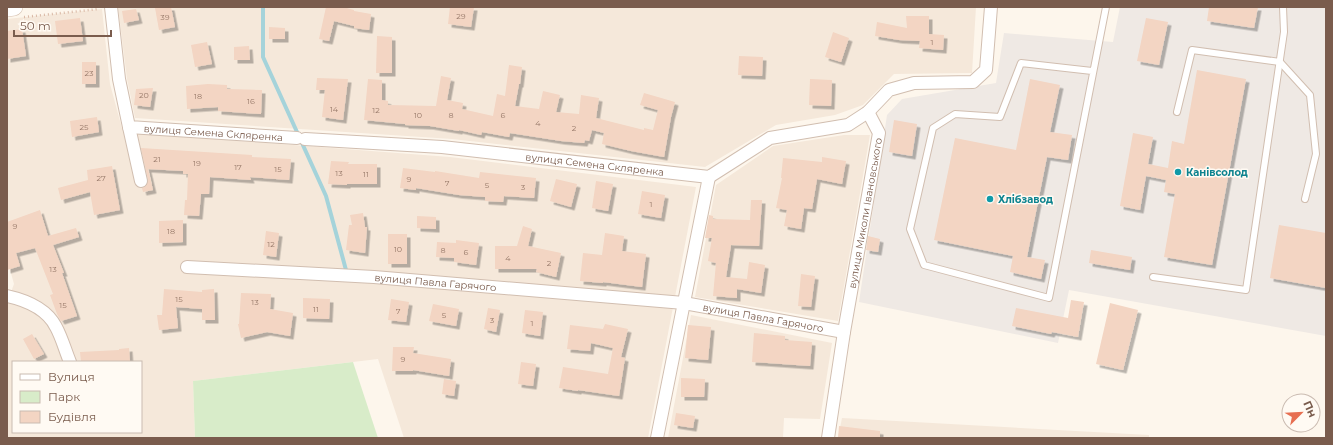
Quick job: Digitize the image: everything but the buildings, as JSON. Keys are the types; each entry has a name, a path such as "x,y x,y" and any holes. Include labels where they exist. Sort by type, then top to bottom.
{"street":[{"name":"вулиця Семена Скляренка","path":"111,7 119,79 141,182"},
{"path":"656,438 709,177 770,138 848,125 868,112 889,90 914,83 973,82 986,70 991,7"},
{"path":"7,8 18,12"},
{"name":"вулиця Миколи Івановського","path":"828,438 844,332 879,132 868,112"},
{"name":"вулиця Семена Скляренка","path":"129,127 442,147 709,177"},
{"name":"вулиця Павла Гарячого","path":"186,267 374,277 684,303 844,332"},
{"path":"7,296 21,299 42,311 56,325 70,361"}],"lane":[{"path":"1092,71 1021,63 1000,117 955,114 933,128 910,229 924,265 1049,298 1092,71 1106,7"},
{"path":"1153,277 1246,290 1284,32 1283,7"},
{"path":"1177,112 1192,50 1280,62 1310,95 1316,154 1305,198"}],"path":[{"path":"18,12 111,7"}],"shaded area":[{"path":"118,7 976,7 972,73 894,74 863,105 835,115 776,125 705,167 452,139 135,118 127,79"},
{"path":"1120,7 1326,7 1326,336 1069,290 1058,343 859,302 887,115 902,99 996,83 1004,33 1113,42"},
{"path":"102,9 110,84 123,132 450,157 696,187 648,438 404,438 378,359 193,381 195,438 7,438 7,303 14,284 7,259 7,19"},
{"path":"844,135 870,135 838,321 695,297 716,185 773,146"},
{"path":"691,315 832,343 820,419 784,418 783,438 668,438"},
{"path":"842,418 1149,435 1149,438 838,438"}],"green space":[{"path":"353,362 378,438 195,438 193,381"}],"waterway":[{"path":"263,7 263,57 326,196 346,270"}],"place":[{"name":"Канівсолод","path":"1178,172"},
{"name":"Хлібзавод","path":"990,199"}]}
